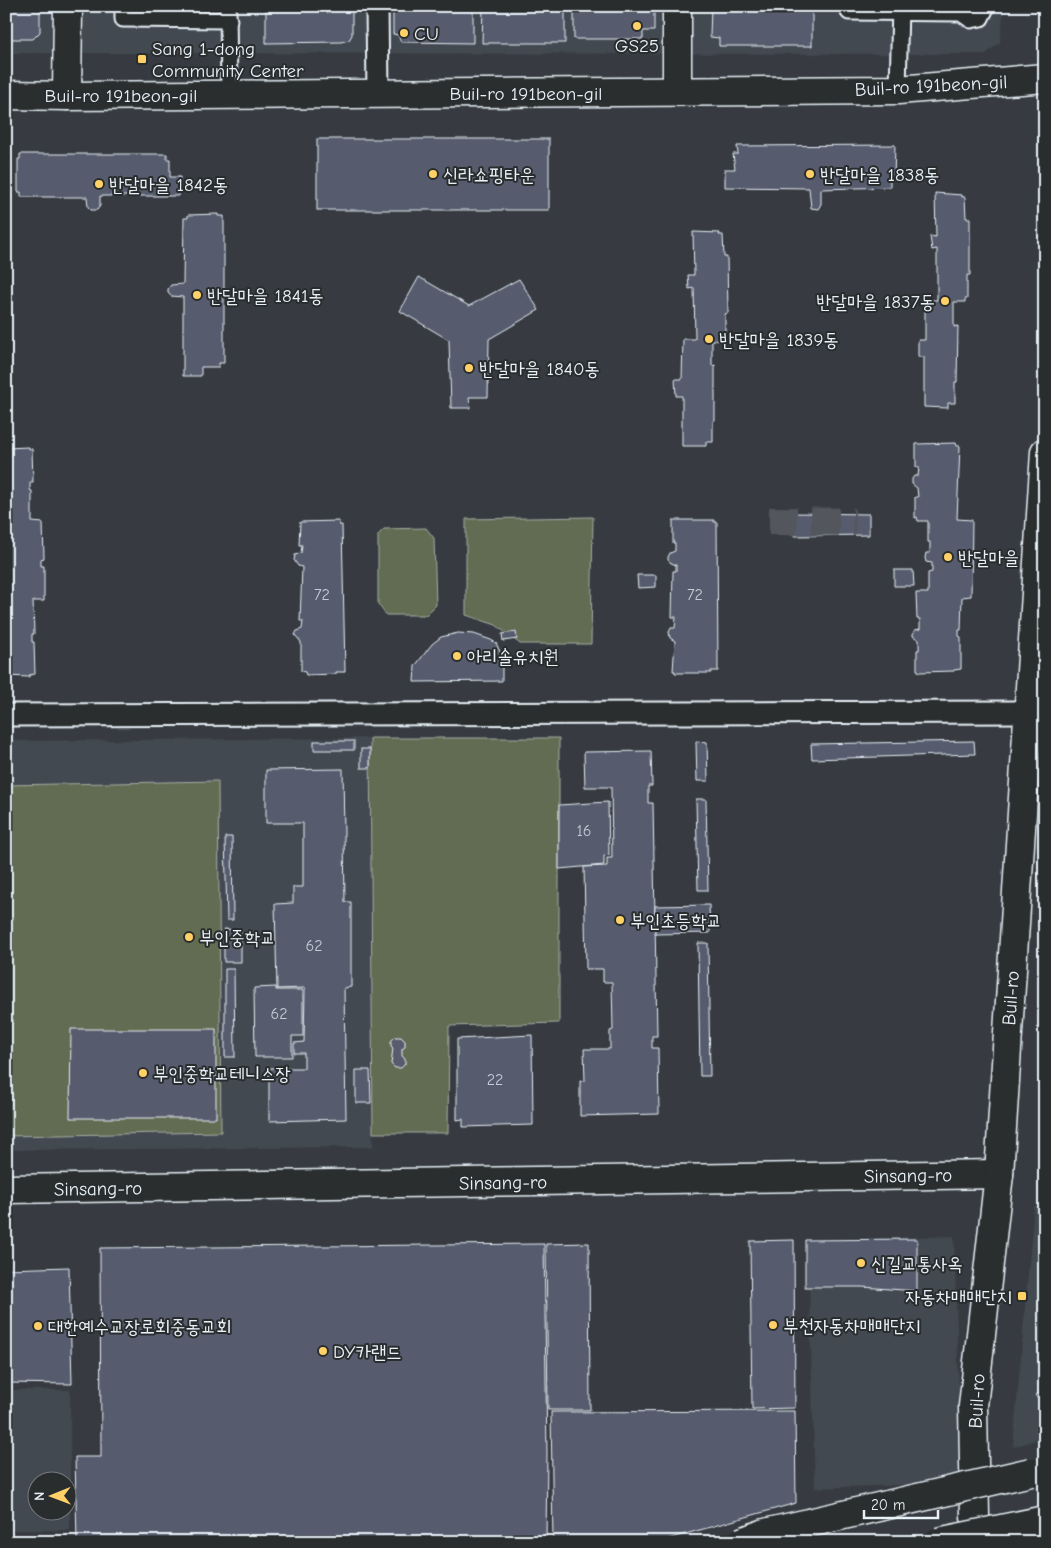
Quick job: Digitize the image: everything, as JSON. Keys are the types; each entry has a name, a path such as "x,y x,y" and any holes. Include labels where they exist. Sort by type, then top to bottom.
{"main road":[{"path":"67,96 68,6"},
{"path":"677,6 677,91"},
{"name":"Buil-ro 191beon-gil","path":"6,95 898,90 1045,78"},
{"name":"Buil-ro","path":"983,1542 975,1518 973,1406 999,1174 1045,452"},
{"name":"Sinsang-ro","path":"6,1189 999,1174"},
{"path":"740,1542 764,1533 1032,1472"},
{"path":"938,1542 1045,1520"}],"street":[{"path":"378,6 378,94"},
{"path":"6,715 1028,712"}],"lane":[{"path":"123,6 124,19 229,13 229,95"},
{"path":"849,6 849,12 900,9 961,10 972,20 981,18 987,6"},
{"path":"898,90 900,9"}],"shaded area":[{"path":"6,6 1004,6 1000,42 986,54 6,53"},
{"name":"부인중학교","path":"370,738 373,1147 6,1150 6,741"},
{"path":"1034,1206 1045,1206 1045,1437 1013,1447"},
{"path":"954,1236 962,1483 815,1488 808,1241"},
{"path":"6,1390 70,1390 70,1470 28,1470 28,1520 70,1520 70,1530 6,1530"}],"green space":[{"path":"593,517 591,644 520,644 496,625 466,615 466,519"},
{"path":"426,528 434,538 436,605 426,615 386,615 378,604 378,535 384,529"},
{"path":"370,738 559,738 559,1023 449,1026 448,1133 373,1133"},
{"path":"218,781 221,1132 6,1136 6,785"}],"building":[{"path":"6,6 40,6 40,32 33,39 6,39"},
{"path":"266,6 352,6 352,35 349,40 341,42 266,43"},
{"path":"393,6 473,6 473,43 401,42 398,35 393,34"},
{"path":"483,6 565,6 565,43 482,43"},
{"path":"574,6 654,6 654,31 643,31 643,39 574,39"},
{"path":"711,6 812,6 812,46 719,46 719,38 710,37"},
{"name":"신라쇼핑타운","path":"317,139 549,139 549,210 317,210"},
{"name":"반달마을 1838동","path":"895,145 894,179 890,180 890,187 821,189 821,204 818,209 811,208 809,188 725,187 725,169 735,169 733,154 738,154 737,146"},
{"name":"반달마을 1842동","path":"20,154 167,154 167,159 170,159 170,177 180,177 179,196 100,196 100,206 97,210 91,210 88,207 87,197 21,197 21,192 18,192 18,159 20,159"},
{"name":"반달마을 1837동","path":"935,193 962,195 962,197 965,197 966,218 970,218 970,275 967,275 967,299 965,299 965,302 954,302 954,327 958,326 957,382 955,382 955,403 948,403 948,408 924,407 924,357 918,357 918,340 925,340 925,300 937,300 937,249 932,250 930,236 936,237"},
{"name":"반달마을 1841동","path":"218,214 218,216 224,216 224,363 219,363 219,367 201,367 201,376 183,376 183,297 171,296 168,293 168,289 171,285 183,284 184,218 188,218 188,215"},
{"name":"반달마을 1839동","path":"693,232 720,233 719,235 723,235 724,257 727,257 728,313 725,314 725,337 722,337 723,341 712,340 712,366 715,365 715,420 713,421 713,442 706,442 706,446 682,446 682,396 676,396 675,379 682,379 683,339 695,339 694,288 689,289 688,275 694,275"},
{"name":"반달마을 1840동","path":"419,277 469,306 519,279 539,310 489,339 488,397 469,397 470,408 451,408 449,340 400,311"},
{"name":"반달마을","path":"956,443 957,446 960,446 957,519 972,520 971,596 962,597 961,630 959,630 959,636 961,637 961,669 919,672 917,670 917,650 919,650 919,640 913,636 915,630 920,629 920,619 917,619 916,593 928,593 928,573 932,572 932,563 926,562 925,558 926,553 930,553 928,521 918,521 917,517 915,518 915,497 918,497 917,488 912,484 912,479 914,476 918,476 919,467 916,467 916,444"},
{"path":"29,447 29,449 32,449 33,482 30,482 30,490 32,491 32,522 43,523 44,558 41,559 41,566 44,566 44,601 33,601 34,634 32,634 32,642 34,642 35,674 29,675 29,677 6,676 6,448"},
{"path":"794,513 869,514 869,535 794,536"},
{"path":"673,520 714,520 714,522 717,522 718,671 711,671 711,673 675,673 673,671 675,641 670,638 669,632 671,628 675,628 676,617 672,617 673,571 676,571 676,565 668,560 668,557 670,553 675,551"},
{"path":"339,521 339,525 342,525 345,672 306,675 305,672 301,671 301,642 295,635 297,631 302,629 303,621 300,621 302,567 298,566 294,560 295,555 301,553 302,545 299,545 300,522"},
{"path":"894,570 913,570 914,586 894,586"},
{"path":"637,575 656,575 656,587 638,588"},
{"path":"516,632 517,639 503,641 502,634"},
{"path":"458,633 474,634 496,643 502,656 502,681 414,682 415,666 432,644 441,637"},
{"path":"314,741 354,741 354,750 314,750"},
{"path":"696,741 707,742 708,781 697,781"},
{"path":"974,741 975,754 812,759 811,744"},
{"path":"361,749 370,749 370,768 361,768"},
{"name":"부인초등학교","path":"651,751 652,786 648,786 648,803 653,803 657,1036 652,1036 652,1048 658,1048 659,1114 580,1116 580,1081 585,1081 584,1049 610,1049 610,1031 613,1030 612,982 603,982 603,969 586,969 584,867 607,866 607,858 612,858 611,787 585,787 584,752"},
{"name":"부인중학교","path":"343,769 345,902 351,902 351,987 344,988 346,1119 269,1121 269,1068 304,1068 304,1053 294,1053 294,1043 304,1042 305,988 277,989 275,904 293,903 293,887 303,887 303,823 266,823 266,770"},
{"path":"696,799 706,799 708,890 698,890"},
{"path":"608,802 609,855 604,856 604,865 559,869 559,805"},
{"path":"225,837 232,837 233,920 227,920"},
{"path":"709,905 710,933 655,934 655,906"},
{"path":"224,929 241,930 241,962 224,962"},
{"path":"698,943 708,943 710,1076 700,1076"},
{"path":"225,969 234,969 235,1057 225,1057"},
{"path":"276,987 276,990 303,990 303,1036 292,1036 292,1057 255,1057 254,988"},
{"name":"부인중학교테니스장","path":"71,1029 216,1029 216,1118 70,1118"},
{"path":"532,1035 533,1125 463,1127 463,1119 457,1120 457,1039"},
{"path":"395,1037 401,1037 405,1041 402,1056 405,1059 405,1064 401,1068 395,1068 391,1064 393,1048 391,1041"},
{"path":"356,1070 370,1070 371,1103 356,1103"},
{"name":"신길교통사옥","path":"917,1239 917,1291 862,1287 805,1287 805,1240"},
{"name":"부천자동차매매단지","path":"794,1240 795,1408 752,1409 750,1241"},
{"path":"589,1243 590,1410 548,1410 546,1244"},
{"name":"DY카랜드","path":"544,1244 547,1453 546,1542 77,1542 78,1470 75,1470 75,1457 101,1457 100,1248"},
{"name":"대한예수교장로회중동교회","path":"69,1267 72,1384 6,1383 6,1269"},
{"path":"1045,1389 1045,1408 1035,1395"},
{"path":"795,1411 796,1503 657,1542 553,1542 551,1412"}],"tunnel":[{"path":"769,521 855,522"}],"place":[{"name":"GS25","path":"637,26"},
{"name":"CU","path":"404,33"},
{"name":"Sang 1-dong Community Center","path":"142,59"},
{"name":"신라쇼핑타운","path":"433,174"},
{"name":"반달마을 1838동","path":"810,174"},
{"name":"반달마을 1842동","path":"99,184"},
{"name":"반달마을 1841동","path":"197,295"},
{"name":"반달마을 1837동","path":"945,301"},
{"name":"반달마을 1839동","path":"709,339"},
{"name":"반달마을 1840동","path":"469,368"},
{"name":"반달마을","path":"948,557"},
{"name":"아리솔유치원","path":"457,656"},
{"name":"부인초등학교","path":"620,920"},
{"name":"부인중학교","path":"189,937"},
{"name":"부인중학교테니스장","path":"143,1073"},
{"name":"신길교통사옥","path":"861,1263"},
{"name":"자동차매매단지","path":"1022,1296"},
{"name":"부천자동차매매단지","path":"773,1325"},
{"name":"대한예수교장로회중동교회","path":"38,1326"},
{"name":"DY카랜드","path":"323,1351"}]}
